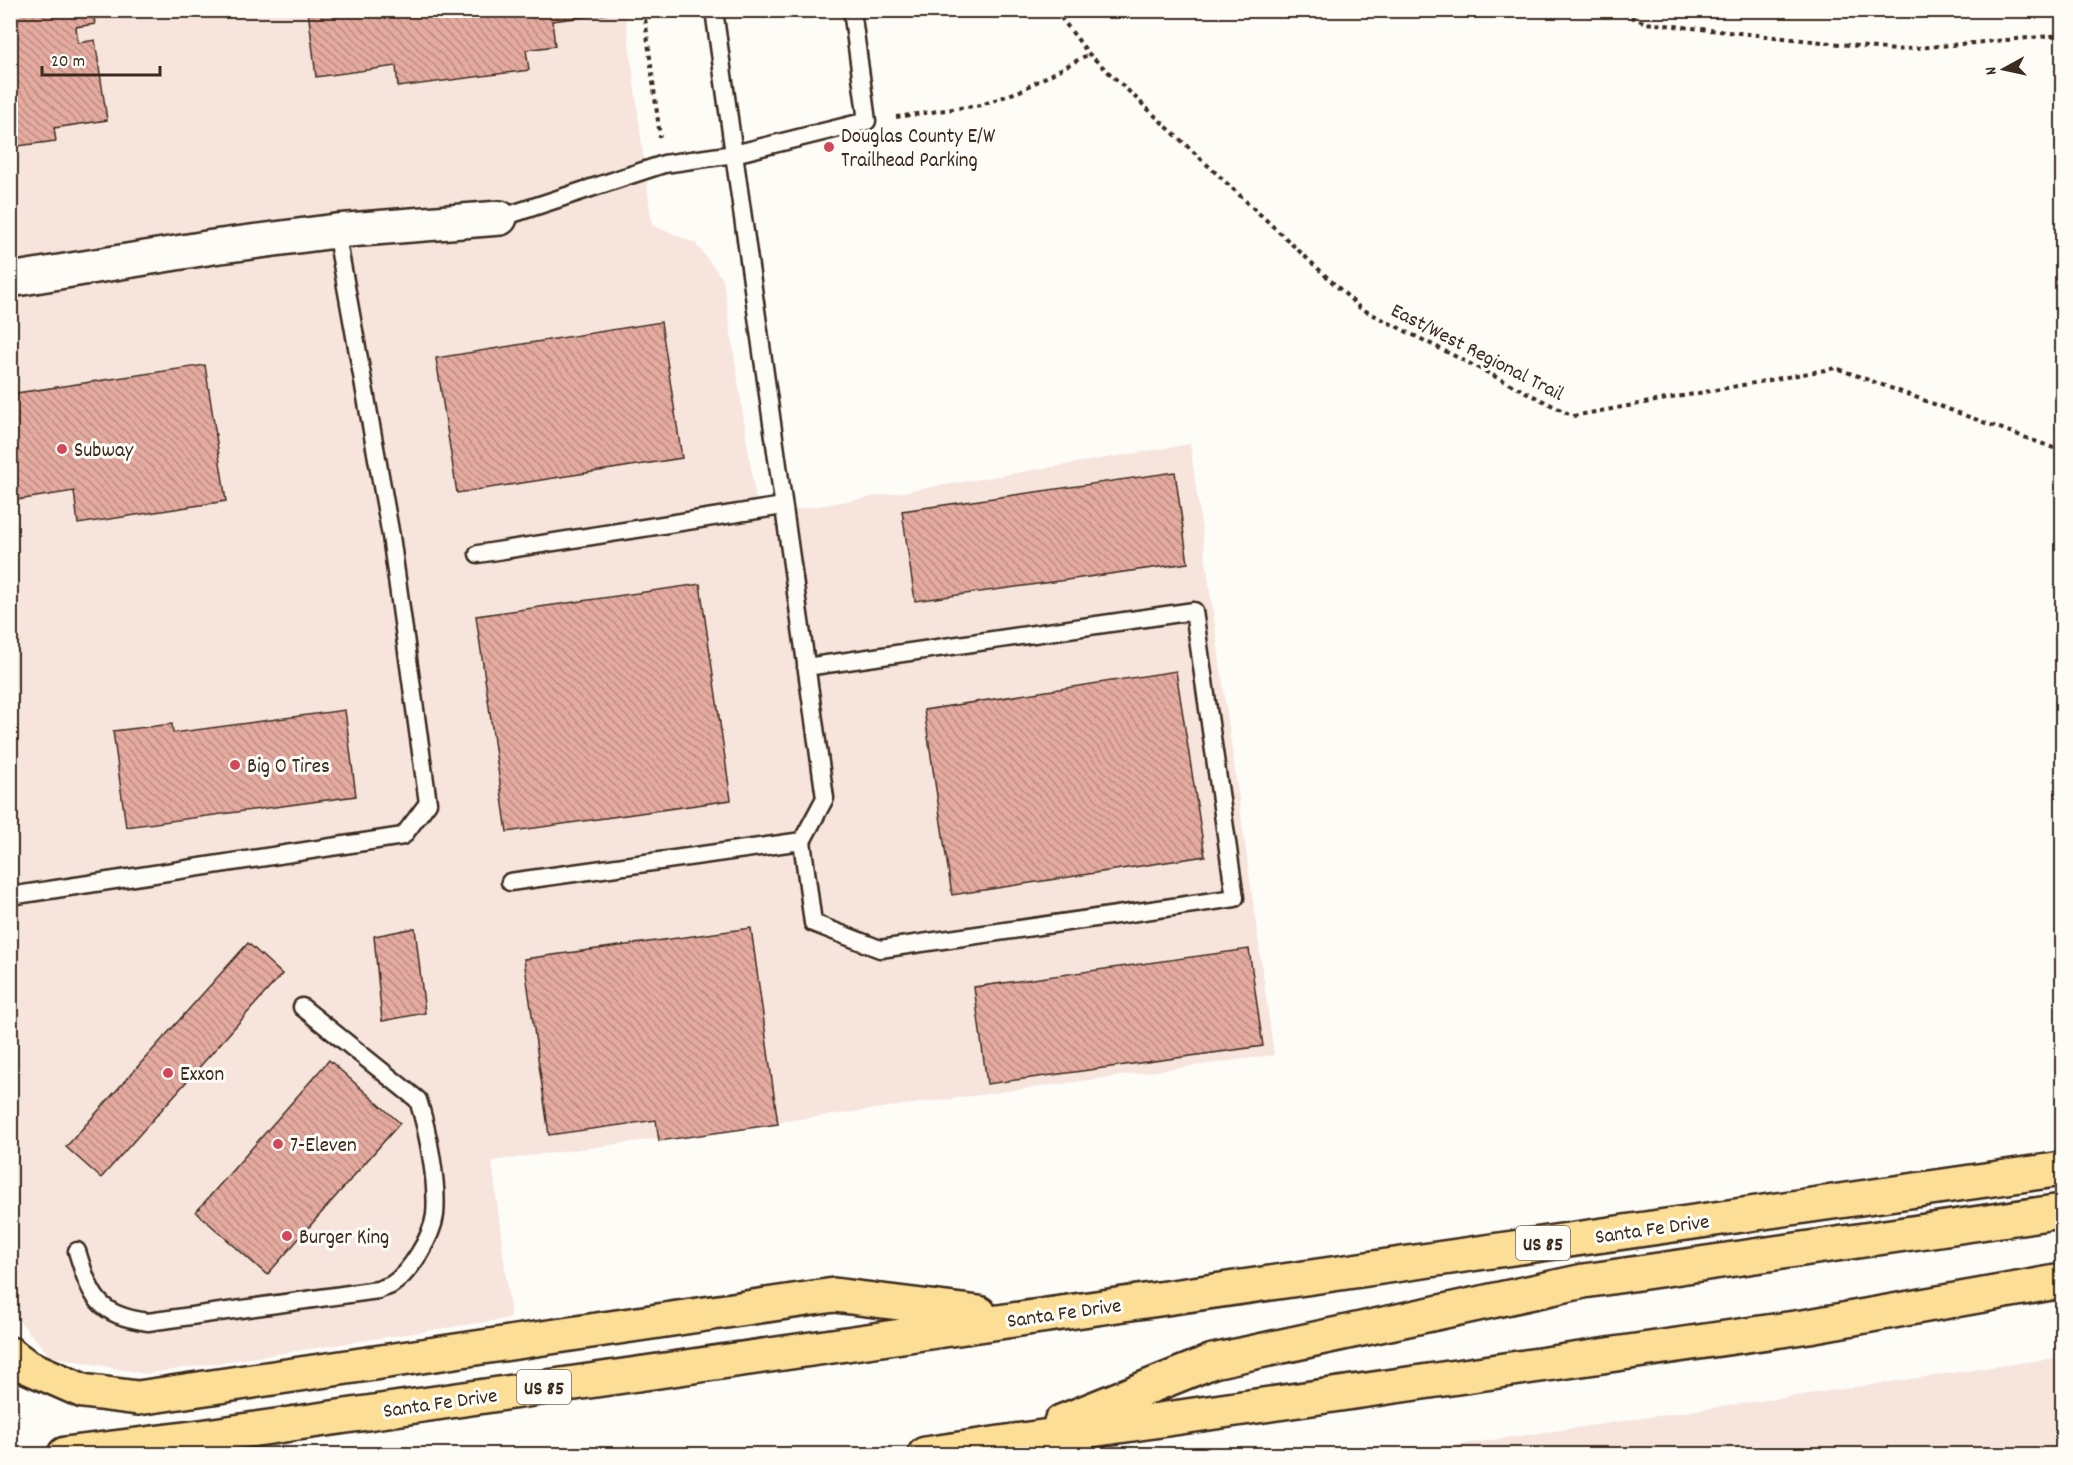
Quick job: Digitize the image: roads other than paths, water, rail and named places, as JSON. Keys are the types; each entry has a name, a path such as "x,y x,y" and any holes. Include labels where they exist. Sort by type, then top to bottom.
{"highway":[{"name":"Santa Fe Drive","path":"64,1455 2062,1168"},
{"path":"1012,1442 1225,1358 1584,1281 2062,1211"},
{"path":"925,1455 1809,1326 2062,1281"},
{"path":"10,1354 26,1366 83,1391 138,1398 834,1294 1023,1318"}],"street":[{"path":"10,280 336,231 500,218"}],"lane":[{"path":"714,10 783,506 806,667 825,798 802,841 813,923 880,949 1235,898 1194,612 806,667"},
{"path":"500,218 664,164 734,154 867,121 852,10"},
{"path":"10,896 403,836 428,803 391,536 336,231"},
{"path":"478,554 783,506"},
{"path":"510,882 802,841"},
{"path":"77,1251 88,1286 100,1304 125,1319 148,1322 378,1290 391,1285 411,1264 425,1243 435,1216 434,1186 425,1122 418,1100 302,1007"}],"place":[{"name":"Douglas County E/W Trailhead Parking","path":"829,147"},
{"name":"Subway","path":"62,449"},
{"name":"Big O Tires","path":"235,765"},
{"name":"Exxon","path":"168,1073"},
{"name":"7-Eleven","path":"278,1144"},
{"name":"Burger King","path":"287,1236"}]}
